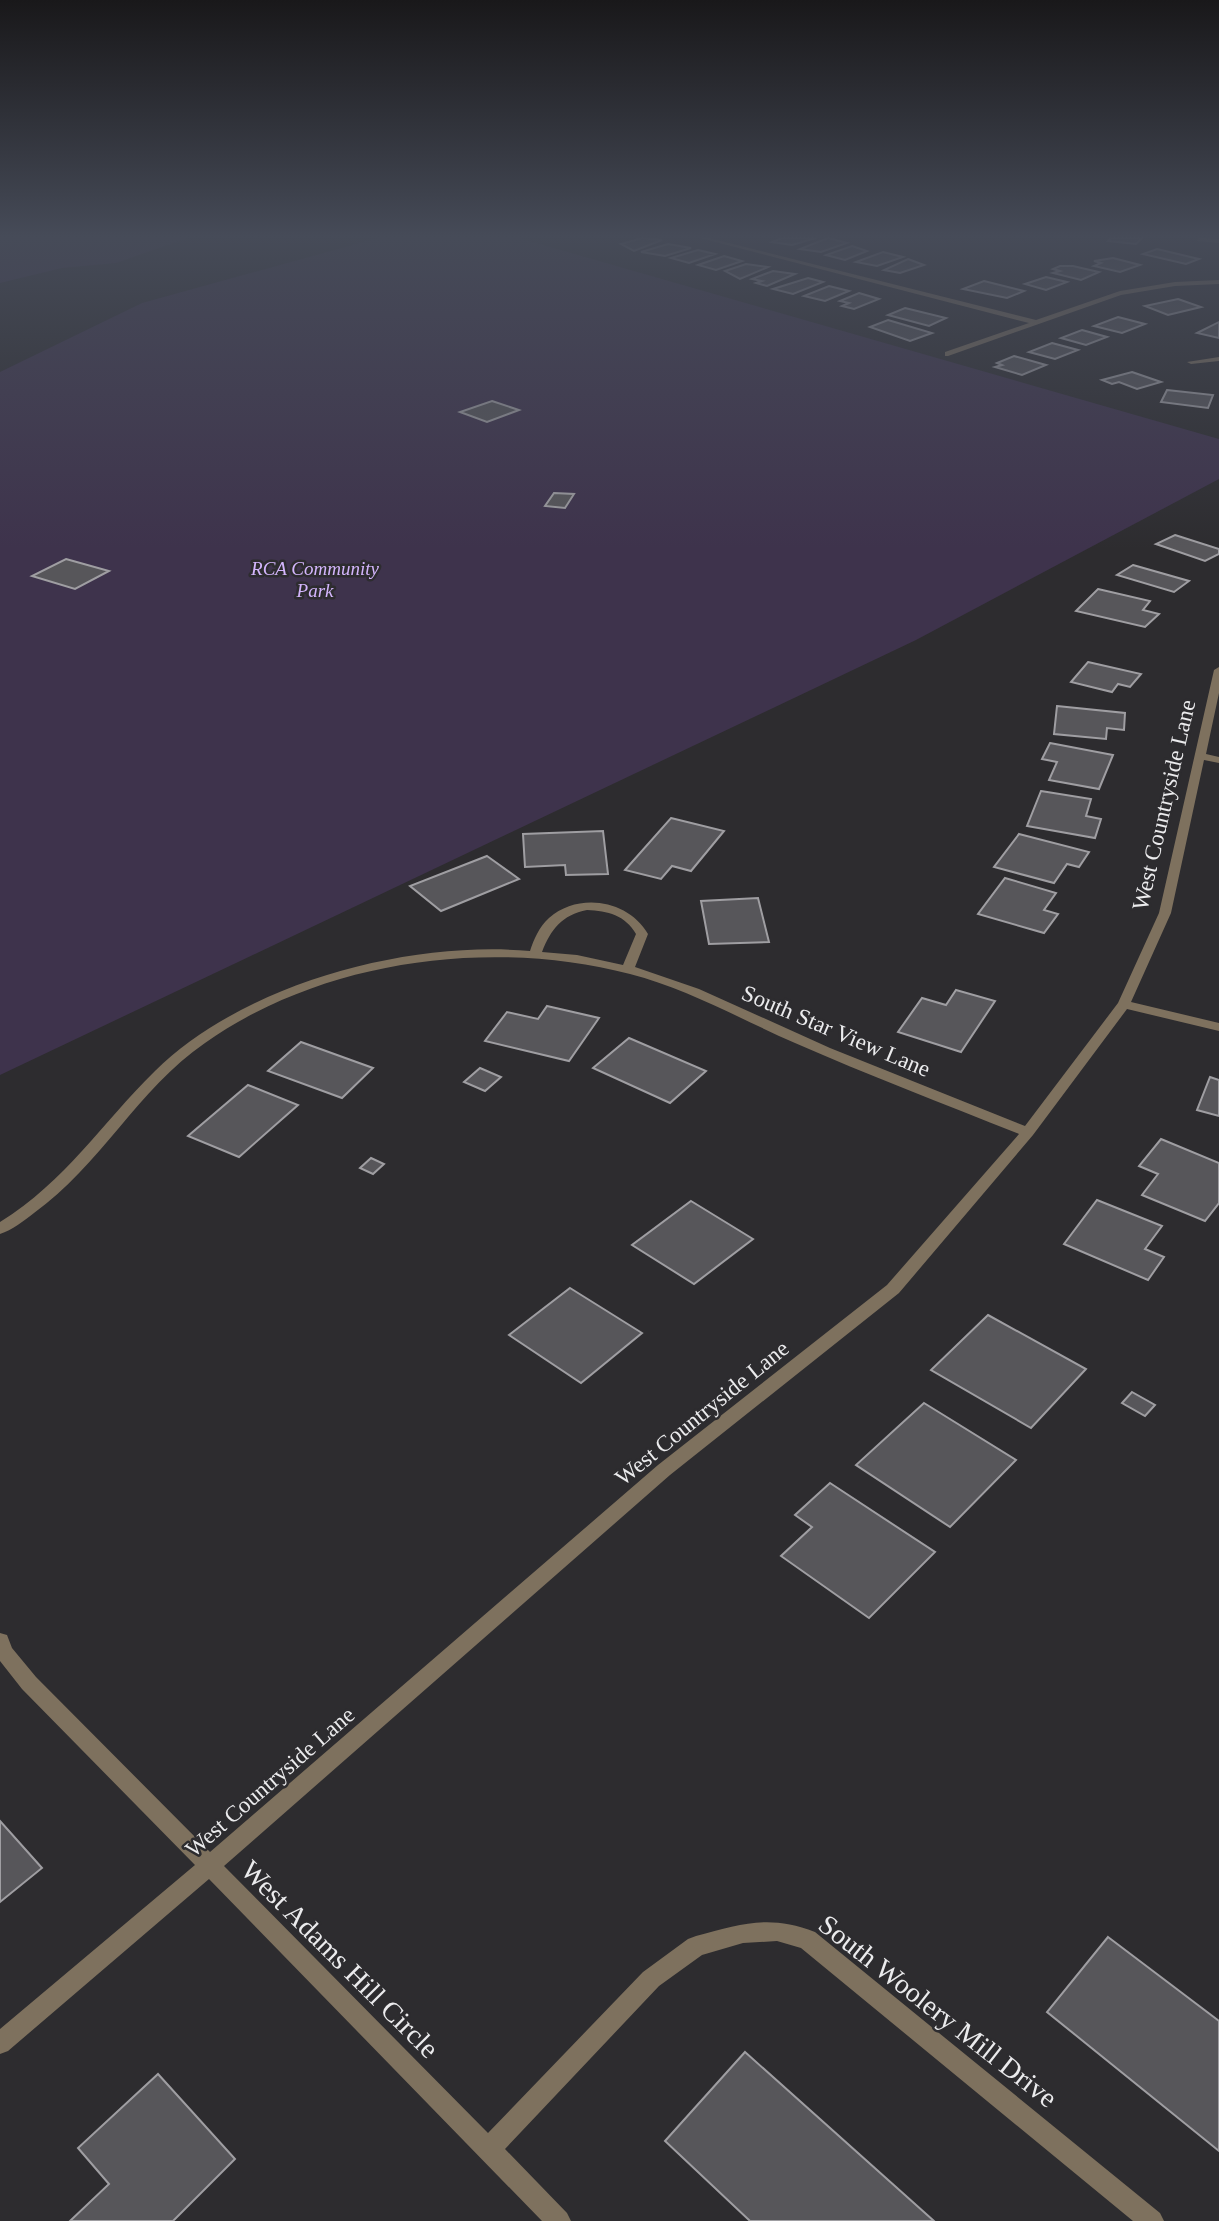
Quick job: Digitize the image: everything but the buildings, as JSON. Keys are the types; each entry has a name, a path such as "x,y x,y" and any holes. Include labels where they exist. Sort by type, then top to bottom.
{"street":[{"path":"948,354 984,342"},
{"path":"1191,362 1219,359"},
{"name":"West Countryside Lane","path":"0,2043 209,1866 664,1470 893,1289 1028,1132 1124,1004 1165,913 1219,670"},
{"path":"1201,756 1219,760"},
{"path":"534,956 544,931 563,913 584,907 605,907 625,913 638,923 642,934 628,970"},
{"name":"South Star View Lane","path":"0,1229 51,1194 143,1089 174,1059 208,1034 244,1014 309,985 363,969 426,958 492,954 534,956 568,959 652,976 855,1064 1028,1132"},
{"path":"1124,1004 1219,1027"},
{"name":"West Adams Hill Circle","path":"0,1641 5,1653 29,1683 559,2221"},
{"name":"South Woolery Mill Drive","path":"489,2150 651,1979 696,1946 743,1933 777,1931 807,1939 1152,2221"}],"green space":[{"name":"RCA Community Park","path":"62,342 880,342 1219,439 1219,479 916,640 0,1075 0,372"}]}
